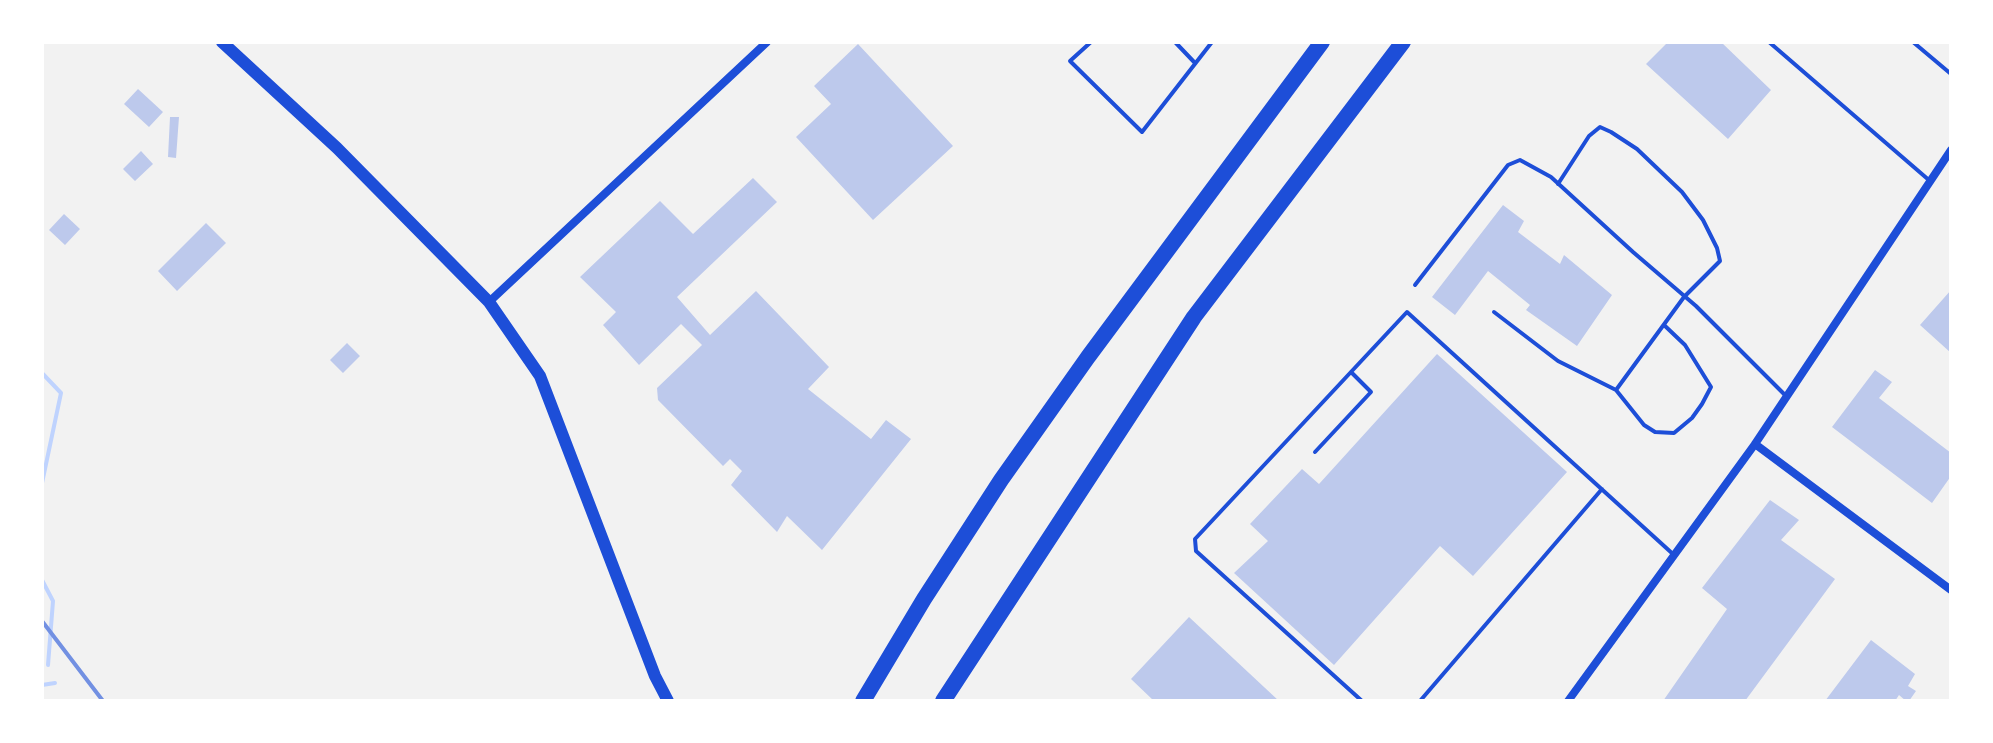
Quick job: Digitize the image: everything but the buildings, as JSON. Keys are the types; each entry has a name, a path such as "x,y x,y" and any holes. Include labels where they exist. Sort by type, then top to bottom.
{"highway":[{"path":"863,701 1001,480 1088,357 1322,42"},
{"path":"943,701 1194,317 1403,42"}],"main road":[{"path":"222,42 337,148 489,302 540,376 655,676 668,701"}],"street":[{"path":"489,302 767,42"},
{"path":"1568,701 1755,444 1951,150"},
{"path":"1755,444 1951,590"}],"lane":[{"path":"1091,42 1070,61 1142,132 1212,42"},
{"path":"1175,42 1195,63"},
{"path":"1769,42 1930,181"},
{"path":"1913,42 1951,74"},
{"path":"1558,184 1589,136 1600,127 1637,149 1682,192 1703,220 1717,248 1720,261 1684,297 1616,390"},
{"path":"1415,285 1508,165 1520,160 1551,177 1684,297 1786,396"},
{"path":"1362,701 1196,551 1195,539 1407,312 1674,555"},
{"path":"1494,312 1558,361 1616,390 1644,425 1655,432 1674,433 1692,418 1711,387 1685,345 1664,325"},
{"path":"1315,452 1371,392 1351,372"},
{"path":"1420,701 1602,489"}],"waterway":[{"path":"42,373 61,393 42,483"},
{"path":"42,580 53,601 48,665"},
{"path":"42,685 55,683"}],"railway":[{"path":"42,621 103,701"}]}
